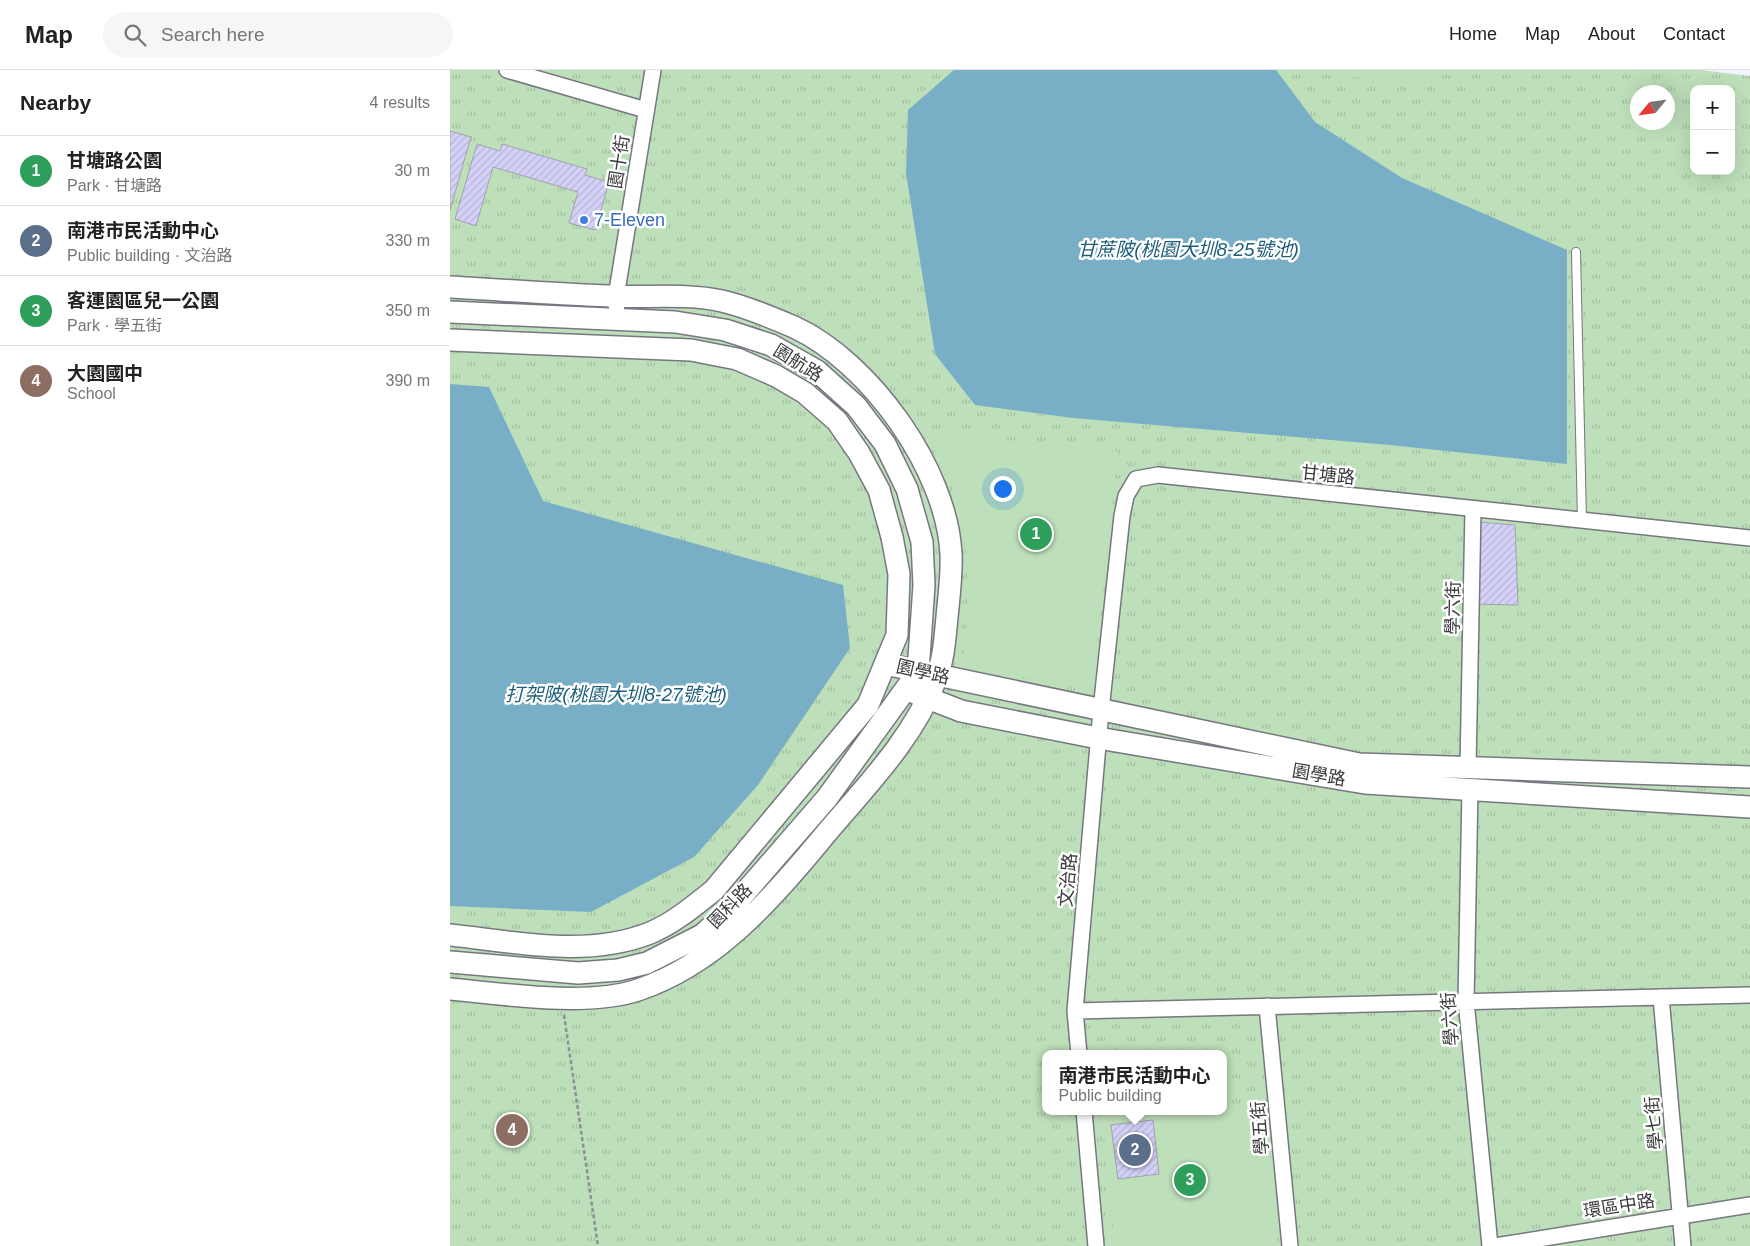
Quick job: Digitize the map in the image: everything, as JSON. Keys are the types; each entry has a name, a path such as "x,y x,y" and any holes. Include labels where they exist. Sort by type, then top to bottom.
{"street":[{"path":"507,70 646,110"},
{"name":"園十街","path":"617,320 616,297 653,70"},
{"path":"450,287 616,297 684,297 720,301 762,313 799,329 846,361 878,393 897,417 930,476 947,530 951,553 950,591 945,641 928,674 927,698 906,737 797,869 739,930 694,964 635,991 600,997 533,998 450,989"},
{"name":"園航路","path":"450,312 675,322 725,330 771,345 817,371 856,406 885,444 907,489 922,542 928,674"},
{"path":"450,340 691,350 737,359 776,376 805,393 837,421 859,453 879,490 892,536 899,574 897,635 868,705 714,890 684,914 651,932 623,941 591,946 555,946 450,935"},
{"name":"甘塘路","path":"1101,710 1122,516 1126,496 1136,479 1158,476 1750,538"},
{"name":"學六街","path":"1473,509 1466,1001 1490,1246"},
{"name":"園學路","path":"885,664 1359,764 1469,778 1750,806"},
{"name":"園學路","path":"885,664 905,690 961,710 1098,738 1365,783 1469,778 1750,777"},
{"name":"園科路","path":"450,962 570,972 618,970 648,963 702,934 729,911 827,798 905,690 928,674"},
{"name":"文治路","path":"1079,1050 1076,1011 1101,710"},
{"path":"1076,1011 1750,995"},
{"name":"學七街","path":"1661,997 1683,1246"},
{"name":"學五街","path":"1267,1006 1290,1246"},
{"path":"1084,1115 1096,1246"},
{"name":"環區中路","path":"1495,1246 1750,1205"}],"lane":[{"path":"1576,252 1582,520"}],"path":[{"path":"561,997 598,1246"}],"green space":[{"path":"450,70 1700,70 1750,76 1750,1246 450,1246"},
{"path":"1349,70 1422,70 1420,89 1349,76"},
{"path":"927,432 1118,451 1092,690 962,666 968,606 966,546 955,497"},
{"path":"1270,1106 1275,1246 1115,1246 1102,1115 1227,1115 1227,1108"}],"water":[{"name":"甘蔗陂(桃園大圳8-25號池)","path":"954,70 1276,70 1315,122 1402,178 1567,250 1567,464 1390,445 1073,418 975,405 935,354 906,173 908,110"},
{"name":"打架陂(桃園大圳8-27號池)","path":"450,384 489,387 543,501 843,585 850,648 758,785 694,857 591,912 450,906"}],"building":[{"path":"450,131 471,137 450,210"},
{"path":"477,144 500,151 502,144 587,169 585,175 609,182 595,230 569,223 578,192 493,167 476,226 455,219"},
{"path":"1479,522 1515,525 1518,605 1476,604"},
{"path":"1153,1120 1159,1174 1118,1179 1111,1125"}],"place":[{"name":"7-Eleven","path":"584,220"},
{"name":"甘塘路公園","path":"1036,534"},
{"name":"大園國中","path":"512,1130"},
{"name":"南港市民活動中心","path":"1135,1150"},
{"name":"客運園區兒一公園","path":"1190,1180"}]}
